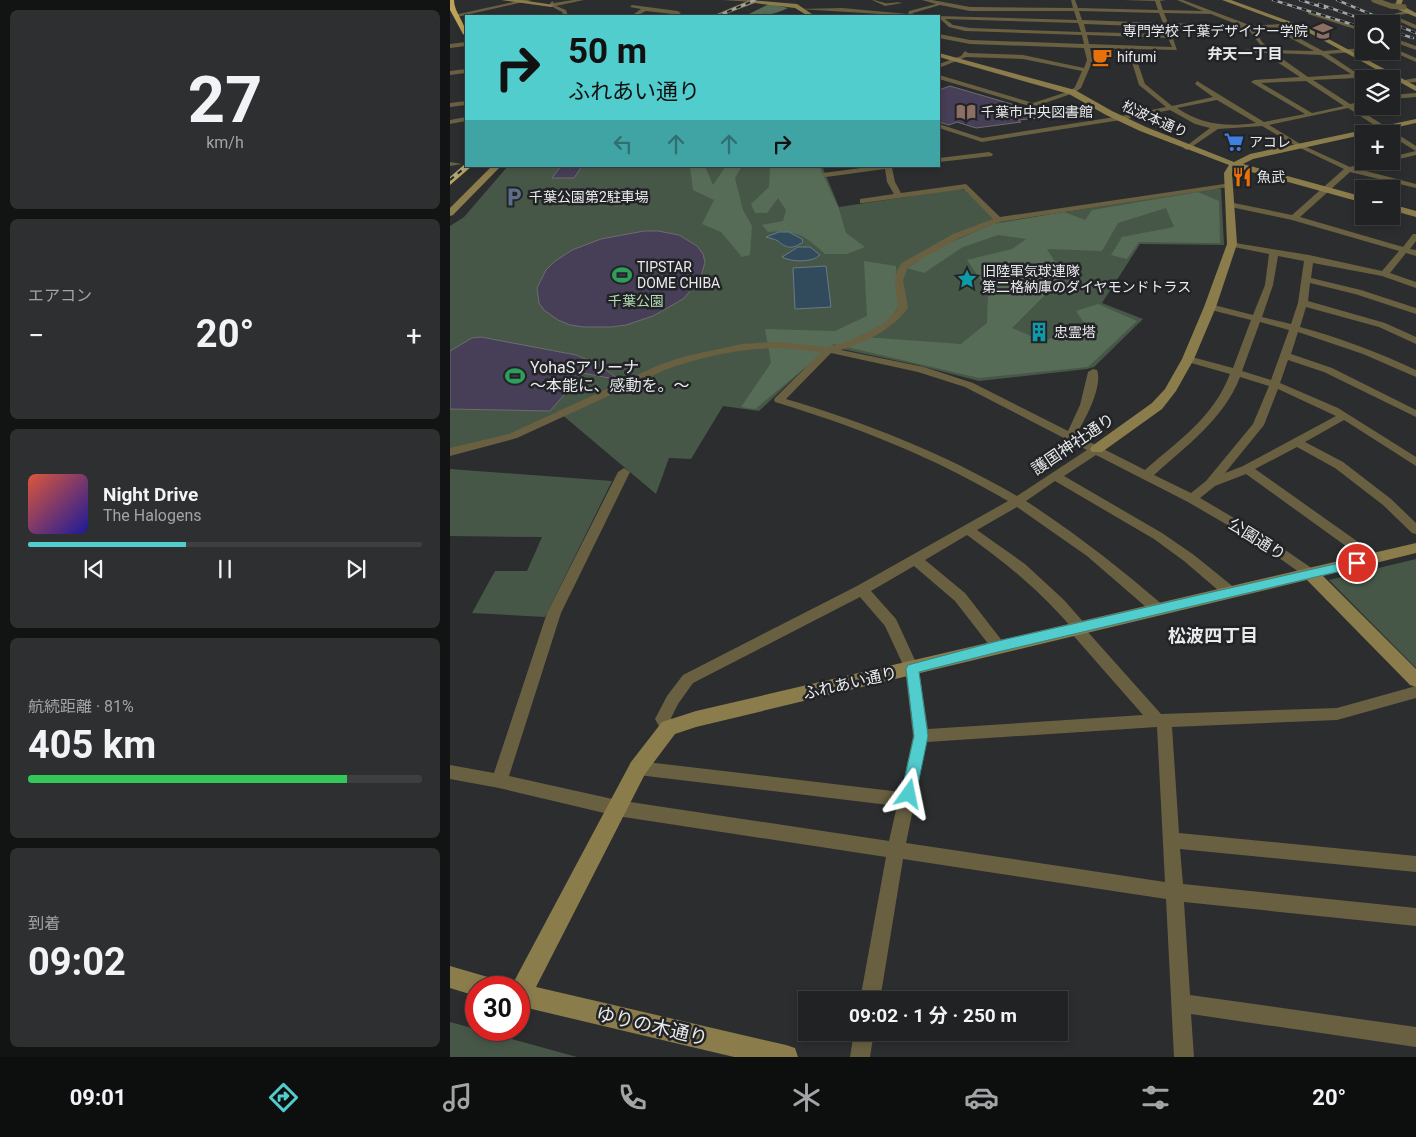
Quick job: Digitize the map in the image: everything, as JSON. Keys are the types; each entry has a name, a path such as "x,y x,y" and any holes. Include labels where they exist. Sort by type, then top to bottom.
{"highway":[{"path":"451,0 452,17 465,43"},
{"path":"452,17 465,33"},
{"path":"450,171 454,164"},
{"path":"450,182 467,167"}],"street":[{"path":"504,0 519,2 582,0"},
{"path":"452,17 530,0"},
{"path":"724,0 755,0 787,4 807,13 839,10 899,15"},
{"path":"718,15 755,0"},
{"path":"874,0 886,5 900,3"},
{"path":"924,0 970,9 1215,13"},
{"path":"965,55 978,18 987,0"},
{"path":"940,77 1033,105 1072,92 1078,88 1090,60 1088,46 1074,0"},
{"path":"1125,0 1164,0"},
{"path":"1179,0 1251,28 1260,44 1268,52 1379,125"},
{"path":"1225,0 1323,36 1382,70"},
{"path":"1374,0 1406,10"},
{"path":"1400,0 1399,7 1416,15"},
{"path":"787,4 803,1"},
{"path":"940,36 970,42 1175,49 1156,1"},
{"path":"552,2 564,11 566,15"},
{"path":"893,4 901,7 918,4"},
{"path":"910,15 910,13 916,10 942,4"},
{"path":"632,6 678,13 673,15"},
{"path":"906,6 916,10"},
{"path":"635,15 645,9"},
{"path":"836,15 839,10"},
{"path":"1106,10 1108,17"},
{"path":"1406,10 1390,16 1416,27"},
{"path":"859,15 865,12"},
{"path":"1310,13 1355,27"},
{"path":"940,17 1251,28 1293,24"},
{"path":"940,17 951,26 974,30 1170,36"},
{"path":"1334,21 1330,21 1355,33"},
{"path":"1273,27 1322,53 1355,75"},
{"path":"1400,43 1416,48"},
{"path":"450,46 465,45"},
{"path":"1130,48 1142,85 1171,108 1194,120 1216,127 1263,124 1355,105"},
{"path":"1245,51 1322,53 1355,51"},
{"path":"1400,52 1416,60"},
{"name":"松波本通り","path":"940,55 1072,92 1121,118 1187,148 1234,165 1355,197"},
{"path":"940,66 965,55 1023,57 1085,70"},
{"path":"450,73 465,71"},
{"path":"1309,114 1254,84 1256,81 1355,77"},
{"path":"1402,81 1416,80"},
{"path":"1402,81 1416,89"},
{"path":"1197,83 1218,98 1300,146 1349,169 1416,186"},
{"path":"1400,96 1416,95"},
{"path":"940,126 982,140 1121,118 1218,98"},
{"path":"450,105 465,103"},
{"path":"450,122 465,119"},
{"path":"1398,125 1416,121"},
{"path":"1187,148 1216,127"},
{"path":"1234,165 1250,158 1355,134"},
{"path":"1400,138 1416,149"},
{"path":"940,160 989,154 981,145 982,140"},
{"path":"1400,157 1416,153"},
{"name":"護国神社通り","path":"668,728 663,719 672,700 688,679 862,590 969,530 1018,501 1097,449 1157,406 1170,391 1188,359 1210,307 1232,244 1228,185 1229,170 1234,165"},
{"path":"450,213 496,167"},
{"path":"826,175 846,169 890,167 891,182 899,196"},
{"path":"1294,218 1349,169 1355,168"},
{"path":"1158,610 1122,575 1084,545 1018,501 959,469 895,440 859,425 779,400 829,350 876,333 898,316 903,308 898,278 900,270 905,265 956,236 998,220 1228,185"},
{"path":"863,201 966,186 998,220"},
{"path":"1229,204 1294,218 1416,252"},
{"path":"1400,210 1416,214"},
{"path":"1384,274 1416,236"},
{"path":"1232,244 1384,274 1416,285"},
{"path":"1146,475 1209,420 1228,394 1269,285 1274,252"},
{"path":"1192,499 1210,484 1258,425 1275,384 1302,303 1309,258"},
{"path":"1306,280 1358,292 1416,311"},
{"path":"1302,303 1382,325 1416,341"},
{"path":"1210,307 1294,327 1353,346 1413,369"},
{"name":"公園通り","path":"450,452 513,436 663,367 699,356 742,347 776,345 829,350 920,369 970,385 1192,499 1259,538 1311,574 1416,680"},
{"path":"1285,355 1328,370 1416,414"},
{"path":"1188,359 1275,384 1321,404 1370,431 1416,462"},
{"path":"1070,436 1084,413 1092,386 1092,372"},
{"path":"1210,484 1247,469 1344,416"},
{"path":"1297,442 1339,465 1387,502 1416,530"},
{"path":"1247,469 1373,559"},
{"path":"499,781 554,613 624,472"},
{"path":"1055,476 1158,536 1190,558 1231,593"},
{"path":"969,530 1020,567 1059,604 1160,721 1171,840 1184,1057"},
{"name":"ふれあい通り","path":"668,728 696,719 912,669 998,646 1079,629 1416,548"},
{"path":"916,560 960,597 998,646"},
{"path":"862,590 890,623 912,669 921,736 896,850 872,991"},
{"path":"921,736 1160,721 1337,714 1416,692"},
{"path":"530,976 638,768 668,728"},
{"path":"638,768 907,800"},
{"path":"450,772 499,781 617,808 1174,892 1416,917"},
{"path":"1171,840 1416,864"},
{"path":"450,977 465,981"},
{"name":"ゆりの木通り","path":"530,997 786,1057"},
{"path":"1181,1003 1416,1037"},
{"path":"860,1057 863,1041"}],"green space":[{"path":"769,4 788,8 766,15 749,14"},
{"name":"千葉公園","path":"507,167 822,167 839,207 959,189 968,190 1001,222 1217,188 1221,189 1224,245 1140,244 1102,303 1143,319 1094,367 1087,369 979,381 917,365 828,346 759,411 723,406 691,459 669,458 656,494 560,413 509,435 450,449 450,226 464,217"},
{"path":"690,167 705,167 713,185 725,167 741,167 735,178 743,210 752,226 750,255 742,257 721,232 702,224 714,200 693,190"},
{"path":"770,167 819,167 839,209 846,233 865,247 847,254 825,254 800,235 786,232 768,232 762,225 783,221 786,210 778,198 767,213 755,213 751,204 769,187"},
{"path":"1198,192 1219,201 1220,243 1139,242 1127,259 1111,255 1122,237 1174,227 1166,208 1118,223 1102,251 1047,249 1064,276 1012,328 1043,341 1086,326 1076,311 1098,304 1137,321 1088,367 979,378 834,344 755,409 741,407 771,363 765,329 835,331 867,316 864,261 896,266 899,306 887,322 864,337 961,344 987,323 988,291 967,260 1012,249 1026,239 998,235 963,247 924,273 907,268 940,247 994,224 1064,212 1085,220 1092,210"},
{"path":"450,469 612,481 545,617 472,613 495,571 527,571 542,537 450,536"},
{"path":"1416,559 1416,668 1329,580"},
{"path":"450,1022 465,1026 465,1041 519,1041 577,1057 450,1057"}],"water":[{"path":"779,232 789,232 802,239 803,242 789,247 777,240 766,237"},
{"path":"798,247 810,247 820,255 816,258 801,261 782,257"},
{"path":"826,266 831,307 795,309 793,268"}],"building":[{"path":"950,86 1052,116 976,128 957,122 949,125 940,122 940,90"},
{"path":"560,167 581,167 574,178 552,178"},
{"name":"TIPSTAR DOME CHIBA","path":"644,231 658,231 679,235 697,246 703,254 705,262 700,280 683,299 653,316 626,325 611,327 570,325 558,320 544,310 539,303 537,288 546,270 554,262 572,250 601,239"},
{"name":"YohaSアリーナ ～本能に、感動を。～","path":"481,337 576,355 597,364 620,380 583,373 550,411 450,409 450,351 472,338"}],"railway":[{"path":"720,15 755,0"},
{"path":"1273,0 1355,25"},
{"path":"1300,0 1325,8"},
{"path":"1337,0 1416,33"},
{"path":"1319,4 1355,17"},
{"path":"1400,34 1413,38"},
{"path":"450,180 466,167"}],"place":[{"name":"専門学校 千葉デザイナー学院","path":"1323,31"},
{"name":"hifumi","path":"1102,57"},
{"name":"千葉市中央図書館","path":"966,112"},
{"name":"アコレ","path":"1234,142"},
{"name":"魚武","path":"1242,177"},
{"name":"千葉公園第2駐車場","path":"514,197"},
{"name":"TIPSTAR DOME CHIBA","path":"622,275"},
{"name":"旧陸軍気球連隊 第二格納庫のダイヤモンドトラス","path":"967,279"},
{"name":"忠霊塔","path":"1039,332"},
{"name":"YohaSアリーナ ～本能に、感動を。～","path":"515,376"}],"district":[{"name":"弁天一丁目","path":"1245,54"},
{"name":"松波四丁目","path":"1213,635"}],"route":[{"path":"909,794 921,736 912,669 998,646 1077,630 1357,563"}]}
